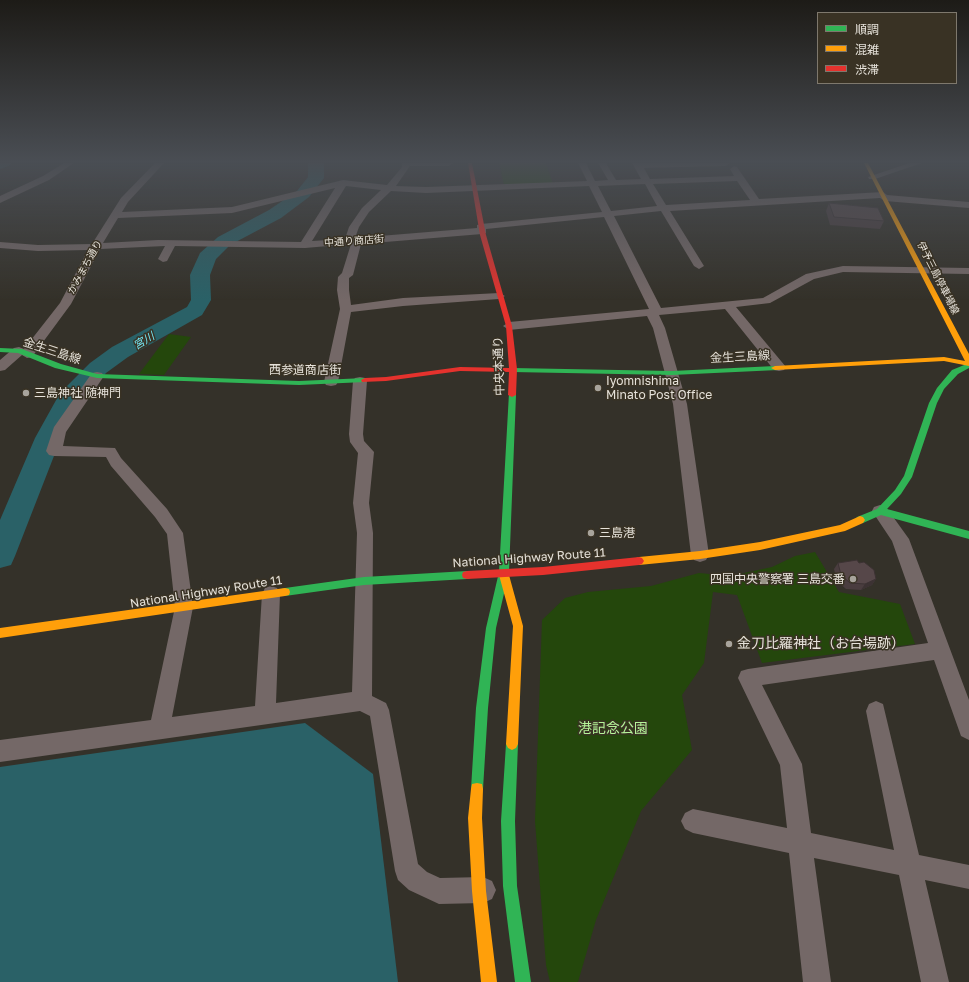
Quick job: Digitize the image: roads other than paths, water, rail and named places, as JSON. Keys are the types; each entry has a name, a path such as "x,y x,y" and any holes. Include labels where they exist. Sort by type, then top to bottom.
{"main road":[{"name":"中央本通り","path":"478,209 499,296 509,326 513,369 504,572"},
{"name":"伊予三島停車場線","path":"890,209 969,361"},
{"name":"金生三島線","path":"0,350 23,353 91,375"},
{"name":"金生三島線","path":"513,369 672,373 944,359 969,365"},
{"name":"National Highway Route 11","path":"0,633 364,581 604,565 700,555 804,538 842,528 880,511 898,492 908,477 933,403 941,388 955,372 969,365"},
{"name":"西参道商店街","path":"91,375 298,383 360,381 405,377 460,369 513,369"},
{"path":"880,511 969,535"},
{"path":"504,572 518,626 508,821 510,886 522,982"},
{"path":"489,982 479,891 475,818 482,708 491,628 504,572"}],"street":[{"name":"かみまち通り","path":"0,367 23,353 64,304 119,209"},
{"path":"115,215 218,212 231,209"},
{"path":"305,245 309,235 326,209"},
{"path":"331,382 346,309 343,290 344,277 347,275 354,227 366,209"},
{"path":"605,209 654,312 672,373 680,404 700,555"},
{"name":"中通り商店街","path":"2,247 38,248 171,244 305,245 482,229 656,209"},
{"path":"664,209 699,266"},
{"path":"163,259 171,244"},
{"path":"509,326 766,300 810,276 840,269 921,270 968,273"},
{"path":"346,309 403,302 499,296"},
{"path":"727,304 779,367"},
{"path":"91,375 59,431 54,450 110,452 116,462 161,513 175,533 184,607 159,730"},
{"path":"360,381 356,434 357,442 366,452 361,503 365,533 362,701"},
{"path":"880,511 900,539 969,729"},
{"path":"265,715 271,594"},
{"path":"817,982 802,843 791,764 748,678 940,650"},
{"path":"0,751 362,701 379,710 407,871 418,881 439,891 479,891 510,886"},
{"path":"876,711 935,982"},
{"path":"693,821 969,877"}],"water":[{"path":"305,723 373,774 398,982 0,982 0,767"}],"waterway":[{"name":"宮川","path":"0,556 48,438 69,399 98,368 120,352 195,311 201,300 200,275 207,257 224,241 282,209"}],"place":[{"name":"Iyomnishima Minato Post Office","path":"598,388"},
{"name":"三島神社 随神門","path":"26,393"},
{"name":"三島港","path":"591,533"},
{"name":"四国中央警察署 三島交番","path":"853,579"},
{"name":"金刀比羅神社（お台場跡）","path":"729,644"}],"park label":[{"name":"港記念公園","path":"613,729"}]}
